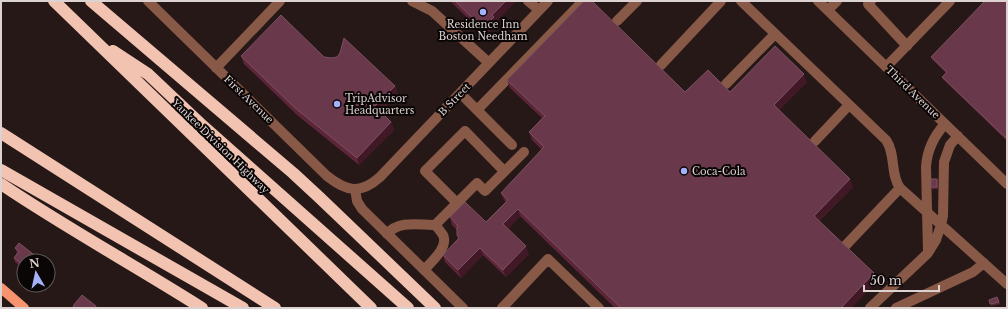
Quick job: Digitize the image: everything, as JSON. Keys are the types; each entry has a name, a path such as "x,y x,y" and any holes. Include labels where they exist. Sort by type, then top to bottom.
{"highway":[{"name":"Yankee Division Highway","path":"54,1 371,308"},
{"path":"91,1 306,185 435,308"},
{"path":"90,36 148,74 203,126 408,308"},
{"path":"1,133 275,308"},
{"path":"1,170 243,308"},
{"path":"1,184 91,241 202,308"}],"main road":[{"path":"1,288 24,308"}],"street":[{"name":"First Avenue","path":"148,1 327,176 342,186 355,189"},
{"path":"216,68 280,1"},
{"path":"412,1 432,10 489,63"},
{"path":"528,1 539,10"},
{"name":"B Street","path":"355,189 366,187 375,181 548,1"},
{"path":"477,110 582,1"},
{"path":"617,22 638,1"},
{"path":"661,64 721,1"},
{"path":"741,1 888,143 896,181 900,188 1007,284"},
{"name":"Third Avenue","path":"818,1 1007,184"},
{"path":"828,10 837,1"},
{"path":"871,1 868,4 907,46"},
{"path":"886,67 950,1"},
{"path":"726,84 775,34"},
{"path":"460,93 512,145"},
{"path":"815,141 849,105"},
{"path":"928,252 926,159 935,136 945,124"},
{"path":"457,203 424,171 465,131 504,171"},
{"path":"870,308 928,252 932,246 942,225 944,162 950,145 958,136"},
{"path":"387,234 393,228 401,225 435,225 477,183 485,191 524,152"},
{"path":"846,245 900,188"},
{"path":"355,189 357,201 362,209 463,308"},
{"path":"424,270 441,251 444,244 444,237 435,225"},
{"path":"502,308 548,259 599,308"},
{"path":"896,308 978,270 984,264"}],"building":[{"name":"Residence Inn Boston Needham","path":"455,1 506,1 492,15 494,17 483,28"},
{"name":"Coca-Cola","path":"584,1 592,1 685,92 708,70 730,92 775,46 804,74 774,105 850,179 814,216 874,273 841,308 621,308 518,209 503,224 526,246 503,270 480,248 458,270 443,255 459,238 457,235 458,226 450,217 465,202 486,222 508,200 501,193 544,147 529,132 545,116 507,80"},
{"path":"985,1 1007,1 1007,139 942,77 947,72 931,57"},
{"name":"TripAdvisor Headquarters","path":"281,15 324,57 337,57 340,53 344,38 395,86 375,106 391,122 357,158 294,107 241,56"},
{"path":"931,179 937,179 937,187 931,187"},
{"path":"19,243 32,253 18,253 19,251 15,248"},
{"path":"82,295 96,306 95,308 76,308 73,306"},
{"path":"997,297 999,302 990,304 989,300"}],"place":[{"name":"Residence Inn Boston Needham","path":"483,12"},
{"name":"TripAdvisor Headquarters","path":"337,104"},
{"name":"Coca-Cola","path":"684,171"}]}
